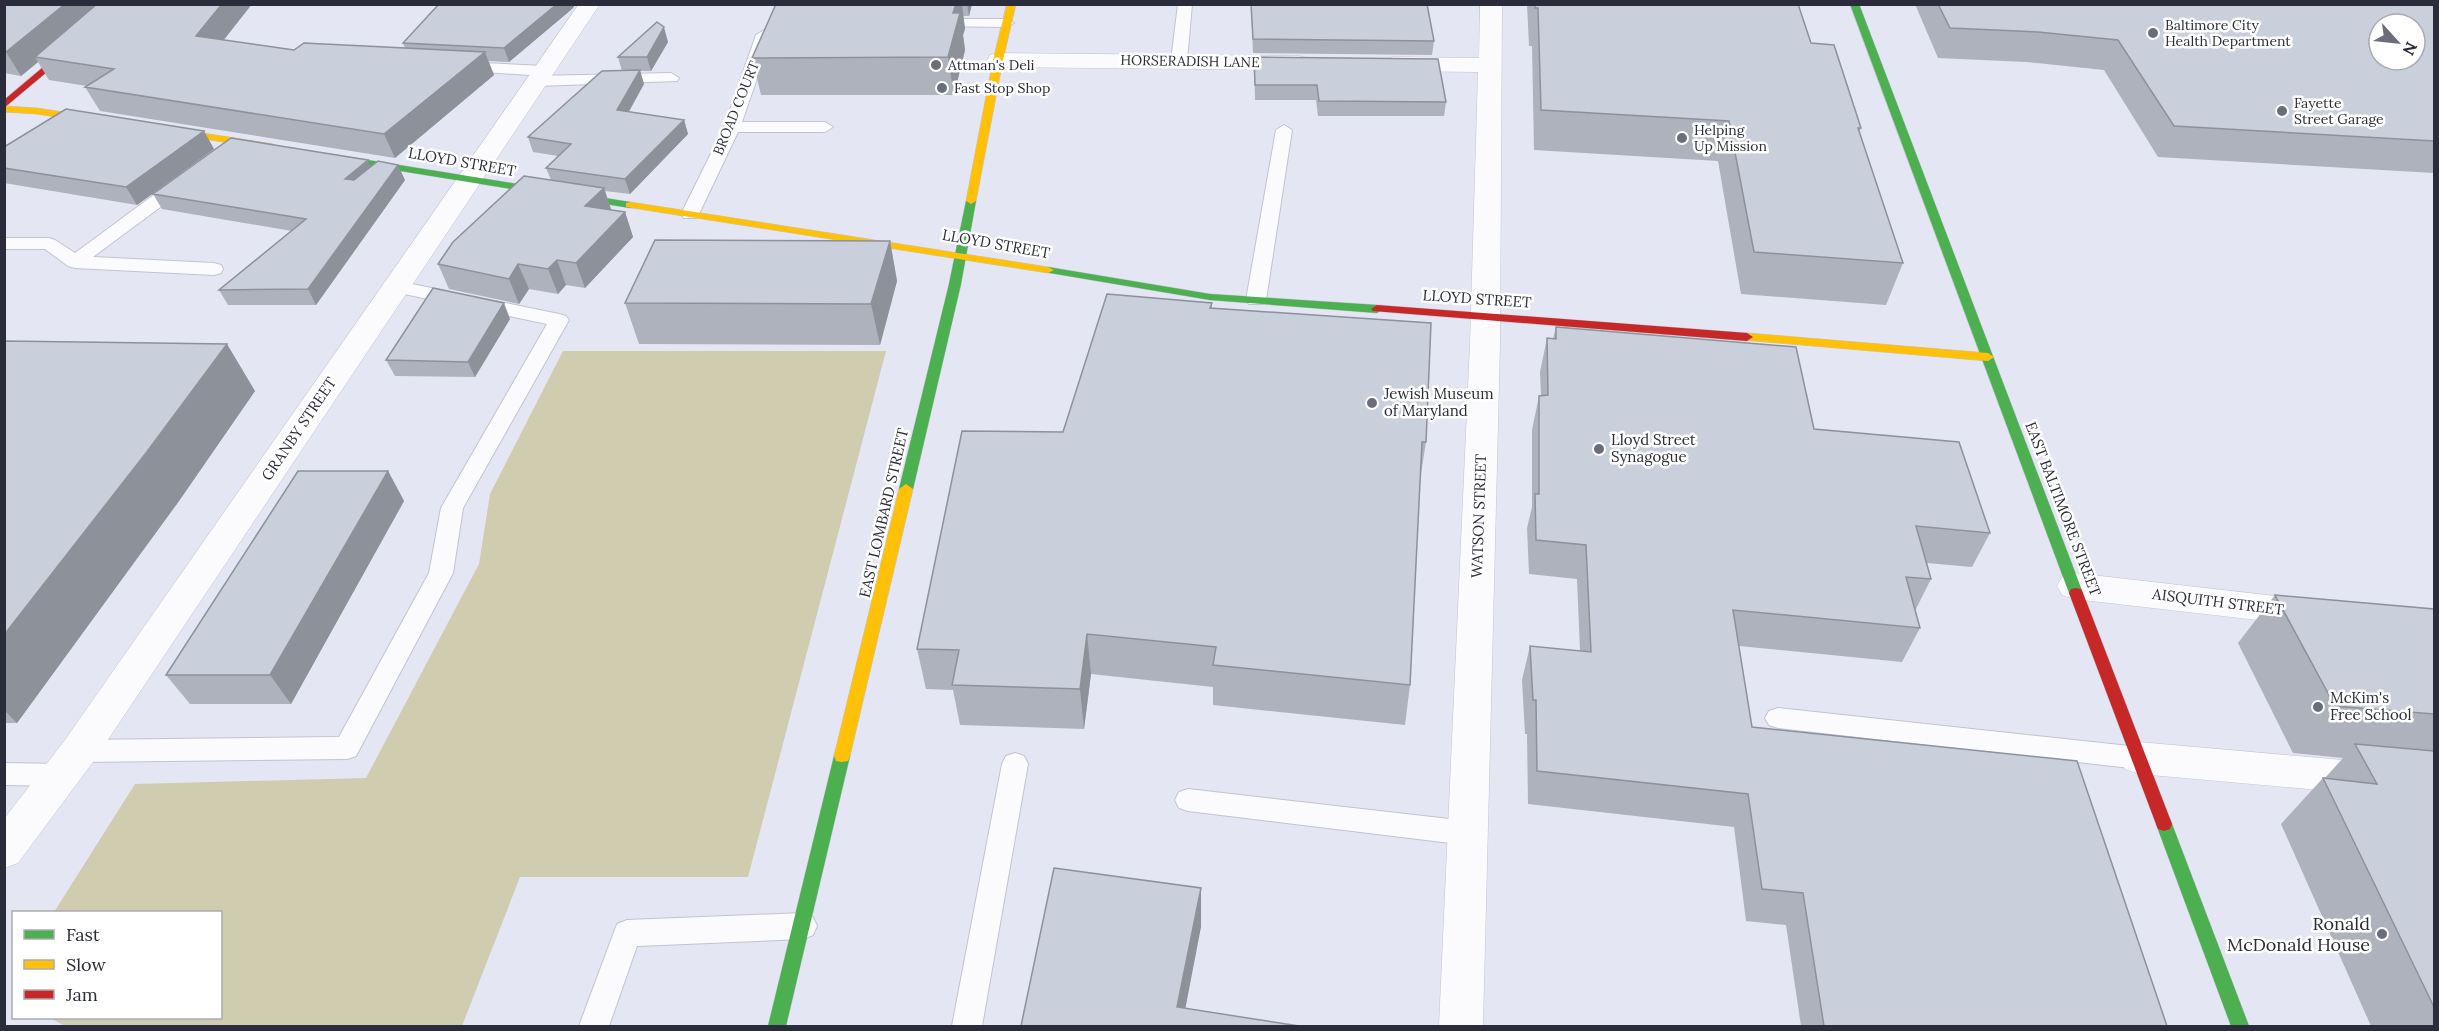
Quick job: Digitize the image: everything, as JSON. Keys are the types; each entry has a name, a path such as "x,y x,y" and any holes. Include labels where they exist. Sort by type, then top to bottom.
{"main road":[{"path":"4,105 124,4"},
{"name":"EAST LOMBARD STREET","path":"777,1026 952,296 998,60 1012,4"},
{"name":"EAST BALTIMORE STREET","path":"1854,4 2240,1026"},
{"path":"4,109 45,112 111,122"},
{"path":"146,128 283,149"},
{"name":"LLOYD STREET","path":"305,153 960,254 1210,297 1485,316 1988,357"}],"street":[{"name":"GRANBY STREET","path":"4,851 70,763 590,4"},
{"name":"WATSON STREET","path":"1461,1026 1485,316 1491,4"},
{"name":"HORSERADISH LANE","path":"998,60 1319,63"},
{"path":"1366,63 1490,65"},
{"name":"AISQUITH STREET","path":"2074,586 2341,616"},
{"path":"2139,758 2434,784"}],"lane":[{"path":"1179,61 1185,4"},
{"name":"BROAD COURT","path":"690,214 732,127 770,20"},
{"path":"924,22 1007,24"},
{"path":"444,66 541,76 671,78"},
{"path":"732,127 825,127"},
{"path":"1256,300 1284,130"},
{"path":"218,156 238,142"},
{"path":"75,262 190,177"},
{"path":"4,243 49,244 75,262 214,269"},
{"path":"4,774 70,763 347,748 441,573 452,508 559,320 397,287"},
{"path":"1778,718 2139,758"},
{"path":"967,1026 1015,764"},
{"path":"1188,800 1467,833"},
{"path":"594,1026 627,933 802,926"}],"shaded area":[{"path":"563,351 886,351 748,877 520,877 462,1026 65,1026 52,1019 222,1019 222,911 55,911 135,784 366,778 479,564 490,494"}],"building":[{"path":"4,4 65,4 4,52"},
{"path":"97,4 222,4 196,36 294,50 304,43 485,52 384,134 85,87 114,69 35,57"},
{"path":"439,4 557,4 504,48 403,43"},
{"path":"776,4 956,4 953,13 960,13 948,57 752,58"},
{"path":"1251,4 1427,4 1434,41 1253,39"},
{"path":"1535,4 1798,4 1811,43 1834,45 1861,128 1858,128 1903,263 1754,252 1729,121 1541,110 1538,8 1535,8"},
{"path":"1938,4 2434,4 2434,141 2174,126 2118,40 2038,32 1950,28"},
{"path":"657,22 664,27 647,57 618,57"},
{"path":"1254,57 1438,59 1446,102 1319,101 1317,85 1255,85"},
{"path":"640,70 617,110 684,120 625,179 546,168 571,144 528,137 602,71"},
{"path":"66,109 204,131 126,187 4,168 4,147"},
{"path":"231,138 368,160 345,179 354,180 378,161 398,165 308,289 219,290 306,219 153,194"},
{"path":"524,176 604,188 585,206 625,212 576,263 557,260 548,269 518,264 509,279 438,264 453,242"},
{"path":"655,240 890,241 871,304 625,303"},
{"path":"433,288 504,303 468,362 386,360"},
{"path":"1107,294 1212,303 1210,308 1431,323 1426,442 1422,442 1410,685 1213,665 1216,647 1087,634 1080,689 952,685 959,650 917,649 962,431 1063,432"},
{"path":"1556,327 1796,347 1814,429 1959,442 1990,533 1916,526 1931,579 1906,577 1920,628 1733,610 1752,727 2077,761 2167,1026 1824,1026 1803,893 1762,889 1748,794 1537,771 1536,700 1533,700 1530,646 1591,652 1586,545 1536,540 1535,494 1539,494 1539,396 1548,395 1547,338 1556,339"},
{"path":"4,341 227,344 146,453 4,635"},
{"path":"298,471 388,471 270,675 166,675"},
{"path":"2275,595 2434,609 2434,714 2335,706"},
{"path":"2355,744 2434,751 2434,1007 2323,778 2377,784"},
{"path":"1054,868 1201,888 1177,1007 1299,1026 1021,1026"}],"traffic: fast":[{"path":"1854,4 2076,593"},
{"path":"324,156 630,205"},
{"path":"906,489 955,284 971,201"},
{"path":"1048,270 1210,297 1377,309"},
{"path":"777,1026 842,756"},
{"path":"2164,824 2240,1026"}],"traffic: slow":[{"path":"971,201 998,60 1012,4"},
{"path":"4,109 37,111 101,121"},
{"path":"164,130 273,147"},
{"path":"630,205 1048,270"},
{"path":"1747,337 1988,357"},
{"path":"842,756 906,489"}],"traffic: jam":[{"path":"4,105 124,4"},
{"path":"1377,309 1747,337"},
{"path":"2076,593 2164,824"}],"place":[{"name":"Baltimore City Health Department","path":"2153,33"},
{"name":"Attman's Deli","path":"936,65"},
{"name":"Fast Stop Shop","path":"942,88"},
{"name":"Fayette Street Garage","path":"2282,111"},
{"name":"Helping Up Mission","path":"1682,138"},
{"name":"Jewish Museum of Maryland","path":"1372,403"},
{"name":"Lloyd Street Synagogue","path":"1599,449"},
{"name":"McKim's Free School","path":"2318,707"},
{"name":"Ronald McDonald House","path":"2382,934"}]}
